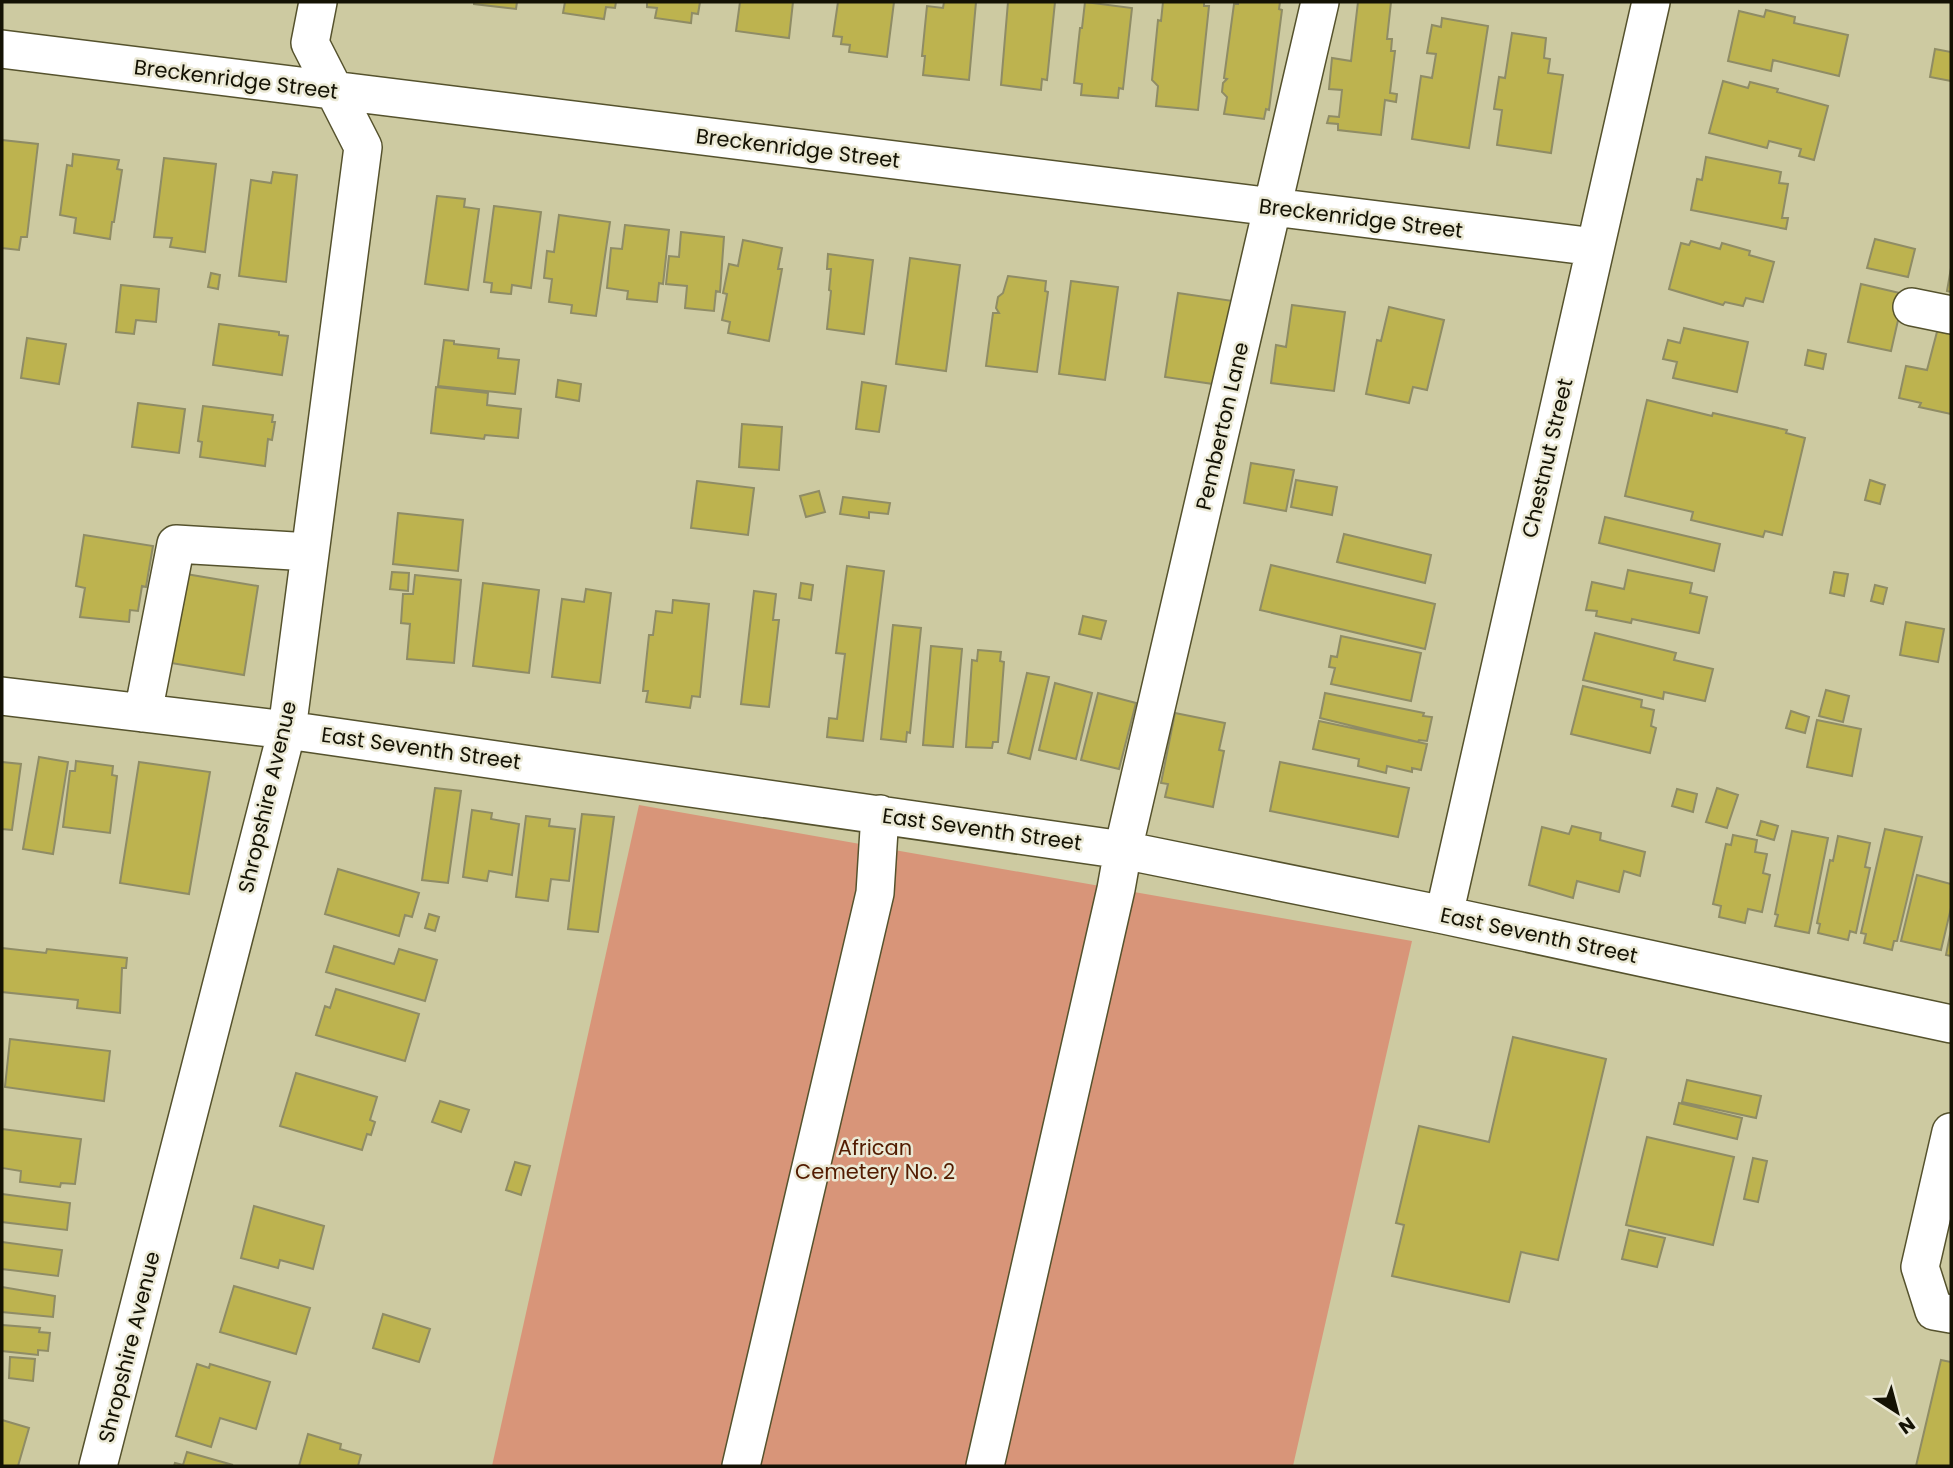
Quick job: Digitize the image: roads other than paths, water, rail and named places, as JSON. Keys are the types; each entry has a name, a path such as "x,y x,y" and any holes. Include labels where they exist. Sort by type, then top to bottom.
{"street":[{"name":"Shropshire Avenue","path":"98,1466 287,730 363,147 332,91 310,43 318,2"},
{"name":"Pemberton Lane","path":"985,1466 1123,850 1321,2"},
{"name":"Chestnut Street","path":"1444,915 1651,2"},
{"name":"Breckenridge Street","path":"2,49 1595,247"},
{"path":"1912,307 1951,315"},
{"path":"143,713 176,544 310,552"},
{"name":"East Seventh Street","path":"2,696 287,730 1123,850 1444,915 1951,1024"},
{"path":"741,1466 874,893 880,814"},
{"path":"1951,1132 1920,1267 1934,1311 1951,1314"}],"park label":[{"name":"African Cemetery No. 2","path":"875,1159"}]}
